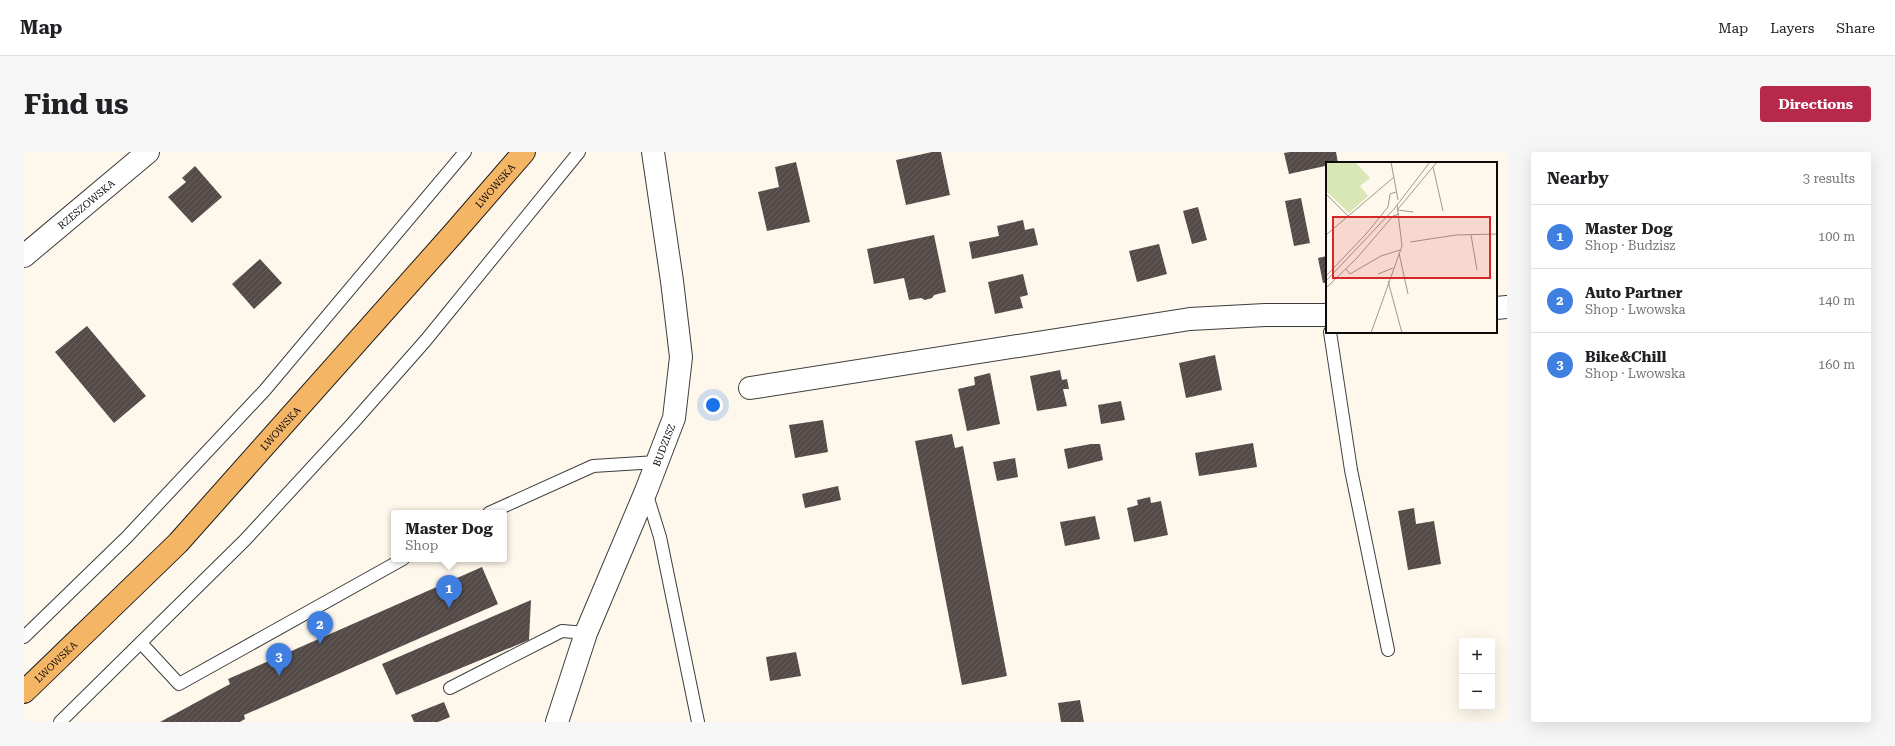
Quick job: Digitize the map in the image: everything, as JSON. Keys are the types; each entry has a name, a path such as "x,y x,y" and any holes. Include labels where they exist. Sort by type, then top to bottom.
{"main road":[{"path":"489,190 516,152"},
{"name":"LWOWSKA","path":"24,692 178,543 524,152"}],"street":[{"name":"RZESZOWSKA","path":"24,256 148,152"},
{"name":"BUDZISZ","path":"557,722 586,633 646,491 674,418 681,357 672,281 653,152"},
{"path":"1497,308 1507,307"},
{"path":"750,388 1104,331 1190,319 1266,315 1326,315"}],"lane":[{"path":"24,637 127,536 265,390 465,152"},
{"path":"60,722 245,540 352,424 426,340 579,152"},
{"path":"1330,333 1351,470 1388,650"},
{"path":"496,510 593,466 657,462"},
{"path":"646,491 660,537 698,722"},
{"path":"141,643 179,684 399,562"},
{"path":"450,688 562,631 586,633"}],"building":[{"path":"932,152 941,152 950,195 906,205 896,160"},
{"path":"1336,152 1338,162 1326,162 1326,170 1325,166 1289,174 1284,153"},
{"path":"796,162 810,222 767,231 758,192 779,187 775,167"},
{"path":"195,166 222,197 192,223 168,197 186,182 182,178"},
{"path":"1301,198 1310,243 1294,246 1285,201"},
{"path":"1198,207 1207,240 1192,244 1183,211"},
{"path":"1023,220 1025,230 1034,228 1038,245 972,259 969,242 999,236 997,226"},
{"path":"934,235 946,292 934,295 932,298 925,300 921,298 909,300 904,278 874,284 867,249"},
{"path":"1159,244 1167,274 1137,282 1129,251"},
{"path":"1326,256 1326,282 1323,283 1318,258"},
{"path":"260,259 282,283 254,309 232,284"},
{"path":"1023,274 1028,295 1020,297 1023,308 995,314 988,282"},
{"path":"87,326 146,396 114,423 55,352"},
{"path":"1215,355 1222,390 1186,398 1179,363"},
{"path":"1060,370 1062,380 1067,379 1069,389 1063,389 1067,406 1037,411 1030,376"},
{"path":"990,373 1000,424 967,431 958,389 975,385 974,377"},
{"path":"1121,401 1125,420 1101,424 1098,405"},
{"path":"823,420 828,452 795,458 789,425"},
{"path":"952,434 955,448 963,446 1007,676 962,685 915,441"},
{"path":"1253,443 1257,467 1199,476 1195,453"},
{"path":"1091,444 1100,444 1103,460 1068,469 1064,449"},
{"path":"1015,458 1018,477 997,481 993,462"},
{"path":"838,486 841,500 805,508 802,494"},
{"path":"1150,497 1151,503 1161,501 1168,535 1134,542 1127,508 1138,505 1137,500"},
{"path":"1414,508 1416,524 1434,521 1441,564 1408,570 1398,511"},
{"path":"1095,516 1100,539 1065,546 1060,522"},
{"path":"482,567 498,604 244,715 245,719 240,722 160,722 230,684 228,679"},
{"path":"531,600 529,640 396,695 382,664"},
{"path":"796,652 801,676 770,681 766,657"},
{"path":"1080,700 1084,722 1061,722 1058,703"},
{"path":"444,702 450,717 438,722 414,722 411,715"}],"place":[{"name":"Master Dog","path":"449,608"},
{"name":"Auto Partner","path":"320,644"},
{"name":"Bike&Chill","path":"279,676"}]}
